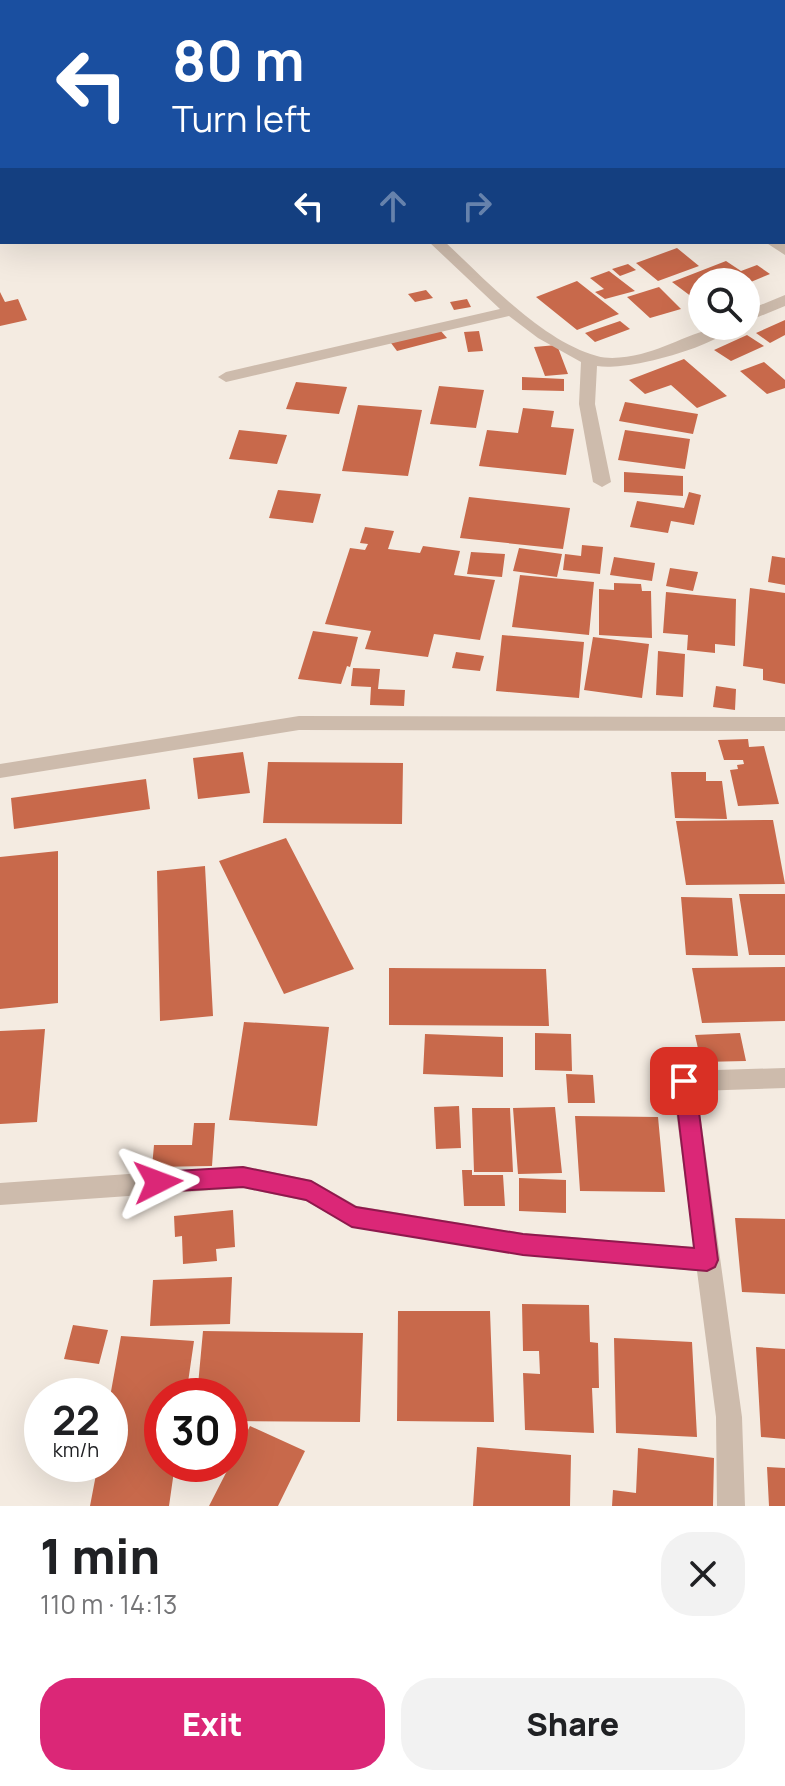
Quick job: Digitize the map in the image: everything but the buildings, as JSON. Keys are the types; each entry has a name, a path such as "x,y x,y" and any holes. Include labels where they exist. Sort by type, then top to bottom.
{"street":[{"path":"438,244 510,311 575,354 608,364 674,350 696,340"},
{"path":"760,311 785,300"},
{"path":"226,377 510,311"},
{"path":"589,358 587,404 602,482"},
{"path":"0,771 299,723 784,730"},
{"path":"731,1506 729,1417 684,1081 785,1078"},
{"path":"0,1194 243,1177 311,1191 352,1216 523,1244 707,1260"}],"route":[{"path":"158,1182 243,1177 311,1191 352,1216 523,1244 707,1260 684,1081"}]}
